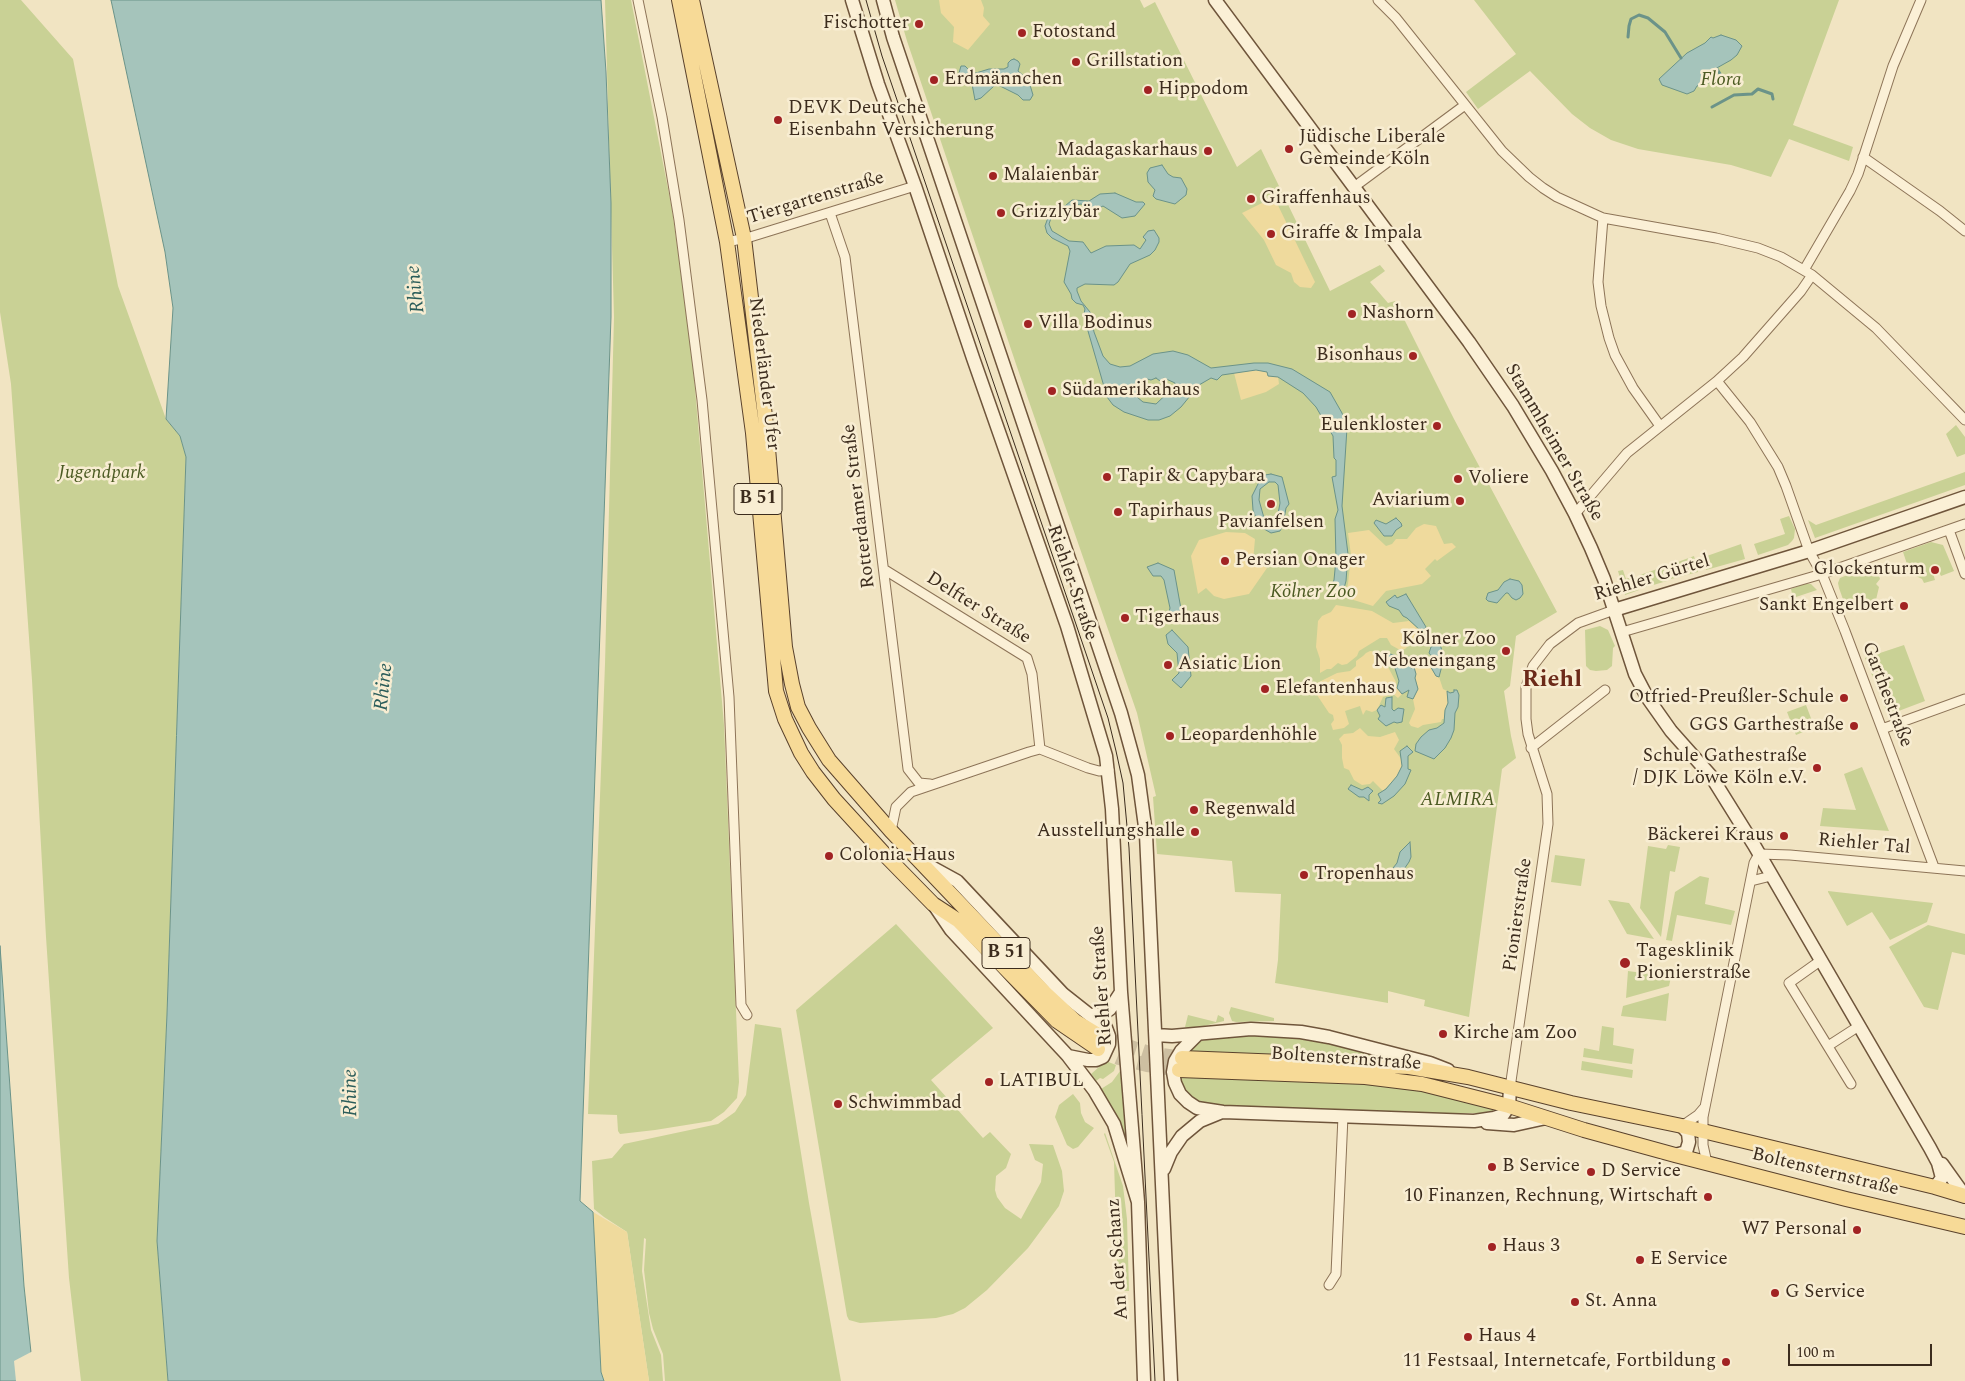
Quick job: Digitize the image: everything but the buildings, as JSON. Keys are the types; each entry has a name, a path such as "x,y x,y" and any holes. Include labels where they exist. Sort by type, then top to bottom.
{"main road":[{"name":"Niederländer Ufer","path":"679,0 727,242 753,433 776,691 785,719 801,753"},
{"name":"Niederländer Ufer","path":"692,0 744,238 766,425 785,648 798,707 809,728"},
{"name":"Riehler Straße","path":"852,0 878,84 1067,626 1096,717 1109,770 1121,992 1138,1202"},
{"name":"Riehler Straße","path":"883,0 896,46 1079,587 1132,750 1144,807 1162,1182"},
{"name":"Stammheimer Straße","path":"1215,0 1469,342 1502,390 1552,471 1575,514 1602,573 1635,674 1646,697 1671,731 1711,776 1759,854 1938,1163 1942,1178 1934,1187"},
{"name":"Riehler Gürtel","path":"1614,610 1809,551 1965,497"},
{"name":"An der Schanz","path":"809,728 829,760 916,859 1046,995 1100,1044 1057,1022 959,921 933,904"},
{"name":"An der Schanz","path":"801,753 821,783 851,818 933,904 951,930 1068,1056 1094,1090 1114,1124 1138,1202 1144,1381"},
{"path":"851,818 849,810 852,804 856,802 872,811"},
{"name":"An der Schanz","path":"916,859 957,881 1063,994 1106,1028 1109,1036 1106,1051 1102,1057 1096,1060 1078,1060 1068,1056"},
{"path":"1090,1015 1103,1014 1110,1009 1121,992"},
{"name":"Boltensternstraße","path":"1156,1035 1172,1036 1252,1029 1300,1032 1329,1037 1430,1063 1468,1077"},
{"path":"1198,1034 1181,1050 1175,1061 1173,1072 1180,1094 1197,1108 1223,1112 1474,1120 1514,1125 1546,1118"},
{"name":"Boltensternstraße","path":"1965,1196 1682,1126 1468,1077 1409,1067 1379,1065 1181,1064 1398,1080 1446,1089 1675,1155 1965,1227"},
{"path":"1474,1120 1503,1115 1509,1106 1510,1088"},
{"path":"1171,1381 1162,1182 1165,1167 1176,1143 1200,1121 1223,1112"},
{"path":"1675,1155 1686,1152 1689,1142 1688,1133 1682,1126"},
{"name":"Stammheimer Straße","path":"1930,1148 1965,1196"}],"street":[{"path":"638,0 662,117 679,220 702,400 729,697 741,1005 747,1015"},
{"path":"1378,0 1396,18 1502,151 1529,177 1557,197 1603,218 1716,238 1758,248 1781,257 1808,272 1876,328 1965,420"},
{"path":"1575,514 1622,457 1717,381 1743,357 1801,291 1808,272 1850,190 1863,158 1893,66 1921,0"},
{"path":"1354,187 1465,105"},
{"path":"1863,158 1940,211 1965,231"},
{"name":"Tiergartenstraße","path":"727,242 830,213 915,186"},
{"name":"Rotterdamer Straße","path":"830,213 845,257 908,769 919,782 930,784"},
{"path":"1603,218 1598,282 1601,306 1609,338 1615,355 1633,388 1660,426"},
{"name":"Garthestraße","path":"1717,381 1750,422 1778,467 1793,502 1809,551 1822,574 1934,867"},
{"path":"1622,632 1822,574 1965,524"},
{"path":"1949,530 1965,574"},
{"name":"Delfter Straße","path":"885,570 1027,658 1031,665 1040,749"},
{"name":"Riehler Gürtel","path":"1531,748 1526,719 1526,687 1532,666 1543,650 1566,630 1586,619 1614,610"},
{"path":"1531,748 1605,690"},
{"path":"1882,729 1965,699"},
{"name":"Pionierstraße","path":"1510,1088 1548,824 1546,794 1531,748"},
{"path":"891,831 896,807 911,792 930,784 1040,749 1088,768 1099,771 1109,770"},
{"path":"1707,1163 1703,1145 1703,1117 1754,863 1759,854"},
{"name":"Riehler Tal","path":"1759,854 1790,855 1965,871"},
{"path":"1751,881 1771,876"},
{"path":"1820,961 1789,982 1851,1084"},
{"path":"1828,1046 1859,1026"},
{"path":"1682,1126 1698,1115 1706,1106"},
{"path":"1329,1285 1336,1274 1343,1116"}],"green space":[{"name":"Jugendpark","path":"0,0 21,0 73,59 118,286 166,419 180,436 186,457 167,1014 157,1241 168,1381 81,1381 69,1278 46,937 32,680 11,384 0,312"},
{"path":"605,0 631,0 672,209 692,354 724,725 739,1082 737,1098 724,1112 711,1121 620,1134 618,1131 617,1115 588,1114 605,664 614,317"},
{"name":"Kölner Zoo","path":"895,0 1140,0 1144,8 1155,2 1237,167 1261,149 1330,291 1380,265 1385,271 1370,282 1388,303 1395,301 1454,419 1557,612 1516,636 1510,686 1504,691 1516,758 1502,769 1469,1017 1424,1006 1425,1000 1388,991 1388,1003 1275,983 1281,894 1235,892 1232,861 1157,854 1153,797 1156,796 1137,713 1017,367 907,41"},
{"name":"Flora","path":"1474,0 1839,0 1793,125 1853,147 1849,161 1789,139 1771,177 1731,165 1638,149 1611,140 1590,128 1572,114 1530,71 1478,109 1466,92 1516,54"},
{"path":"1956,425 1965,437 1965,454 1957,457 1946,434"},
{"path":"1965,472 1965,485 1815,538 1808,520 1816,525"},
{"path":"1789,516 1795,529 1792,541 1788,545 1758,555 1754,544 1785,534 1780,519"},
{"path":"1931,542 1943,545 1954,571 1941,576 1936,566 1931,567 1935,580 1924,583 1922,579 1910,573 1903,552"},
{"path":"1741,544 1745,559 1706,570 1704,557"},
{"path":"1694,556 1698,572 1671,579 1667,566"},
{"path":"1875,564 1880,579 1876,584 1879,587 1875,604 1861,610 1857,597 1844,602 1838,583 1840,578"},
{"path":"1663,567 1667,581 1643,588 1640,575"},
{"path":"1623,570 1626,579 1634,576 1639,590 1625,595 1618,571"},
{"path":"1804,584 1811,584 1817,590 1793,598 1791,589"},
{"path":"1600,626 1608,630 1615,646 1613,648 1612,666 1607,670 1596,671 1590,670 1586,666 1585,630"},
{"path":"1904,645 1925,701 1888,715 1865,658"},
{"path":"1806,705 1812,721 1805,723 1808,730 1796,735 1787,712"},
{"path":"1862,767 1889,831 1820,826 1823,808 1856,810 1844,774"},
{"path":"1668,845 1680,847 1675,872 1670,871 1661,937 1640,908 1648,846 1666,849"},
{"path":"1555,855 1585,859 1581,886 1551,882"},
{"path":"1700,876 1709,878 1705,904 1735,911 1731,925 1677,915 1672,941 1666,940 1675,892"},
{"path":"1828,892 1933,903 1927,922 1890,940 1872,912 1847,926"},
{"path":"1608,900 1629,903 1654,939 1627,934"},
{"path":"896,924 993,1028 931,1080 983,1138 990,1132 1011,1154 1006,1168 996,1176 995,1190 997,1197 1005,1208 1021,1219 1041,1182 1043,1164 1035,1160 1029,1144 1053,1145 1062,1171 1064,1191 1059,1206 1028,1248 987,1290 965,1308 953,1314 936,1318 860,1323 849,1320 847,1316 796,1010"},
{"path":"1928,925 1965,934 1965,955 1952,952 1938,1010 1924,1007 1889,947"},
{"path":"1628,971 1671,977 1669,986 1626,998"},
{"path":"1669,993 1666,1021 1621,1016 1623,1006"},
{"path":"1231,1007 1274,1018 1274,1021 1232,1021 1229,1013"},
{"path":"1188,1015 1216,1022 1218,1015 1224,1018 1224,1021 1200,1027 1185,1027"},
{"path":"755,1024 781,1028 809,1203 841,1381 665,1381 663,1354 649,1313 644,1270 646,1239 644,1238 642,1271 651,1330 661,1355 663,1381 649,1381 627,1232 594,1209 592,1161 612,1158 624,1144 718,1124 735,1112 746,1095"},
{"path":"1602,1026 1614,1028 1613,1045 1634,1049 1632,1064 1583,1057 1584,1048 1599,1051"},
{"path":"1241,1034 1299,1035 1393,1060 1187,1052 1195,1043 1201,1041"},
{"path":"1106,1061 1116,1065 1114,1071 1103,1079 1100,1078 1096,1081 1091,1074"},
{"path":"1582,1061 1633,1070 1632,1078 1581,1070"},
{"path":"1123,1067 1128,1146 1115,1115 1101,1089 1112,1082"},
{"path":"1179,1076 1365,1083 1411,1087 1495,1109 1490,1113 1417,1113 1211,1106 1203,1105 1187,1097"},
{"path":"1073,1094 1080,1103 1081,1113 1085,1122 1094,1128 1078,1147 1073,1149 1067,1145 1055,1117 1059,1105"},
{"path":"1105,1133 1123,1186 1127,1219 1129,1291 1118,1291 1114,1162"}],"sand":[{"path":"939,0 981,0 984,8 983,16 990,24 968,50 953,42 954,27 941,13"},
{"path":"1274,197 1315,282 1311,288 1300,287 1294,282 1291,273 1276,265 1264,240 1242,213"},
{"path":"1256,370 1267,372 1268,376 1278,377 1279,384 1266,392 1241,400 1234,373"},
{"path":"1424,524 1436,526 1444,544 1452,543 1456,547 1437,561 1435,559 1425,569 1431,576 1422,584 1386,591 1373,606 1344,597 1348,584 1351,555 1348,533 1369,530 1386,546 1392,544 1396,539 1407,539 1416,528"},
{"path":"1226,532 1245,533 1255,539 1253,561 1267,568 1249,594 1224,599 1214,596 1206,588 1198,594 1191,556 1199,540"},
{"path":"1336,605 1372,611 1393,623 1409,621 1422,632 1405,649 1400,650 1391,645 1387,638 1380,638 1359,651 1357,656 1347,664 1342,665 1338,663 1331,669 1320,673 1320,659 1316,647 1318,621 1322,616 1331,612"},
{"path":"1370,651 1387,653 1388,667 1397,688 1402,694 1398,698 1393,694 1383,697 1377,710 1372,712 1366,710 1363,715 1360,706 1345,711 1349,724 1344,728 1333,730 1331,724 1334,720 1333,715 1329,713 1317,695 1317,683 1337,673 1350,671 1356,666 1356,661"},
{"path":"1418,659 1429,664 1436,676 1439,677 1443,689 1447,691 1448,703 1444,719 1441,722 1423,725 1418,728 1411,726 1409,723 1415,709 1413,699 1418,689 1410,665 1413,660"},
{"path":"1360,728 1368,736 1380,737 1395,732 1399,740 1394,749 1402,760 1402,766 1397,777 1383,791 1373,781 1370,784 1362,785 1354,780 1349,770 1344,768 1342,745 1339,739 1344,734 1353,733"},
{"path":"593,1212 627,1232 649,1381 604,1381 601,1372"}],"water":[{"name":"Rhine","path":"111,0 601,0 611,203 611,317 580,1201 593,1212 601,1372 604,1381 168,1381 157,1241 167,1014 186,457 180,436 166,419 173,308 165,252"},
{"path":"1721,35 1736,40 1742,46 1737,55 1715,69 1715,77 1709,83 1706,82 1697,86 1694,91 1687,94 1662,85 1659,79 1687,53 1705,43 1711,37"},
{"path":"1014,59 1020,64 1018,71 1026,78 1030,85 1033,95 1030,100 1023,100 1018,95 998,85 994,86 981,98 975,100 972,84 959,73 961,66 965,66 972,73 989,69 1004,69"},
{"path":"1162,165 1168,174 1181,178 1187,189 1186,195 1175,204 1156,199 1153,196 1155,190 1148,182 1147,173 1150,168"},
{"path":"1115,193 1145,204 1135,216 1122,218 1103,206 1095,210 1081,204 1074,205 1069,209 1056,211 1049,224 1052,231 1069,241 1083,242 1091,253 1106,246 1134,245 1140,249 1146,240 1143,237 1148,231 1154,230 1159,238 1155,250 1150,255 1130,264 1114,285 1085,284 1077,288 1081,301 1090,312 1094,332 1103,356 1110,364 1120,367 1130,366 1153,354 1173,351 1188,355 1211,368 1268,363 1292,369 1330,392 1342,413 1347,428 1342,506 1348,554 1344,597 1327,595 1334,580 1336,559 1335,519 1338,510 1332,477 1336,476 1333,436 1316,407 1303,393 1278,377 1268,376 1267,372 1256,370 1222,375 1217,380 1211,378 1199,385 1181,407 1170,416 1159,420 1148,420 1124,412 1113,405 1107,397 1088,331 1084,314 1085,309 1083,305 1076,303 1072,299 1064,282 1070,251 1068,246 1052,238 1047,233 1045,226 1050,212 1054,208 1065,206 1072,200 1089,201 1100,194","holes":["1156,378 1160,381 1164,378 1175,383 1175,386 1156,404 1143,402 1137,397 1139,387 1147,379"]},
{"path":"1271,474 1282,477 1289,504 1286,508 1280,531 1271,533 1259,526 1253,510 1252,496 1260,480 1265,475","holes":["1269,482 1275,482 1278,485 1280,503 1278,514 1280,520 1274,525 1264,518 1259,500 1260,489"]},
{"path":"1396,518 1402,526 1392,536 1384,536 1374,523 1376,520 1386,524"},
{"path":"1158,563 1174,570 1181,609 1176,616 1169,612 1170,608 1164,580 1161,576 1153,576 1147,567"},
{"path":"1510,579 1519,581 1522,585 1523,594 1520,598 1516,600 1506,593 1497,603 1486,599 1488,593 1498,590 1504,582"},
{"path":"1406,594 1426,627 1422,632 1403,616 1399,610 1389,606 1386,602 1395,595 1397,598"},
{"path":"1172,630 1188,647 1191,676 1181,688 1172,680 1179,673 1177,653 1168,644 1166,635"},
{"path":"1434,641 1440,644 1444,658 1439,677 1436,676 1429,664 1433,658 1429,653 1434,645"},
{"path":"1387,653 1397,656 1402,665 1408,656 1413,660 1410,665 1411,668 1414,667 1418,689 1413,699 1407,697 1409,690 1402,694 1397,688 1399,681 1394,665 1388,663"},
{"path":"1454,690 1457,690 1459,695 1458,707 1455,713 1454,730 1445,748 1434,759 1415,751 1416,744 1421,737 1429,730 1437,728 1444,723 1445,710 1448,703 1447,691 1450,693 1454,692"},
{"path":"1392,697 1392,709 1394,711 1398,708 1404,709 1402,722 1394,722 1386,726 1378,719 1380,716 1377,710 1381,705 1385,707 1386,698"},
{"path":"1407,746 1413,752 1408,756 1408,769 1411,770 1405,784 1394,796 1382,804 1378,803 1381,800 1378,794 1386,789 1397,776 1402,766 1400,751"},
{"path":"1351,785 1362,790 1368,787 1373,791 1369,795 1369,801 1348,789"},
{"path":"1410,842 1411,857 1409,862 1402,872 1393,877 1391,875 1400,852"},
{"path":"0,946 24,1286 34,1381 0,1381"}],"pier":[{"path":"33,1351 36,1381 16,1381 14,1361"}],"waterway":[{"path":"1628,37 1631,19 1639,15 1648,18 1665,32 1681,58"},
{"path":"1717,69 1727,85"},
{"path":"1712,107 1734,95 1752,94 1758,89 1772,94 1773,99"}],"tunnel":[{"path":"1103,1038 1149,1053 1182,1058"},
{"path":"1098,1049 1119,1058 1179,1070"}],"tram line":[{"path":"866,0 882,56 1108,718 1123,783 1129,848 1155,1381"}],"place":[{"name":"Fischotter","path":"919,24"},
{"name":"Fotostand","path":"1022,33"},
{"name":"Grillstation","path":"1076,62"},
{"name":"Erdmännchen","path":"934,80"},
{"name":"Hippodom","path":"1148,90"},
{"name":"DEVK Deutsche Eisenbahn Versicherung","path":"778,120"},
{"name":"Jüdische Liberale Gemeinde Köln","path":"1289,149"},
{"name":"Madagaskarhaus","path":"1208,151"},
{"name":"Malaienbär","path":"993,176"},
{"name":"Giraffenhaus","path":"1251,199"},
{"name":"Grizzlybär","path":"1001,213"},
{"name":"Giraffe & Impala","path":"1271,234"},
{"name":"Nashorn","path":"1352,314"},
{"name":"Villa Bodinus","path":"1028,324"},
{"name":"Bisonhaus","path":"1413,356"},
{"name":"Südamerikahaus","path":"1052,391"},
{"name":"Eulenkloster","path":"1437,426"},
{"name":"Tapir & Capybara","path":"1107,477"},
{"name":"Voliere","path":"1458,479"},
{"name":"Aviarium","path":"1460,501"},
{"name":"Pavianfelsen","path":"1271,504"},
{"name":"Tapirhaus","path":"1118,512"},
{"name":"Persian Onager","path":"1225,561"},
{"name":"Glockenturm","path":"1935,570"},
{"name":"Sankt Engelbert","path":"1904,606"},
{"name":"Tigerhaus","path":"1125,618"},
{"name":"Kölner Zoo Nebeneingang","path":"1506,651"},
{"name":"Asiatic Lion","path":"1168,665"},
{"name":"Elefantenhaus","path":"1265,689"},
{"name":"Otfried-Preußler-Schule","path":"1844,698"},
{"name":"GGS Garthestraße","path":"1854,726"},
{"name":"Leopardenhöhle","path":"1170,736"},
{"name":"Schule Gathestraße / DJK Löwe Köln e.V.","path":"1817,768"},
{"name":"Regenwald","path":"1194,810"},
{"name":"Ausstellungshalle","path":"1195,832"},
{"name":"Bäckerei Kraus","path":"1784,836"},
{"name":"Colonia-Haus","path":"829,856"},
{"name":"Tropenhaus","path":"1304,875"},
{"name":"Tagesklinik Pionierstraße","path":"1625,963"},
{"name":"Kirche am Zoo","path":"1443,1034"},
{"name":"LATIBUL","path":"989,1082"},
{"name":"Schwimmbad","path":"838,1104"},
{"name":"B Service","path":"1492,1167"},
{"name":"D Service","path":"1591,1172"},
{"name":"10 Finanzen, Rechnung, Wirtschaft","path":"1708,1197"},
{"name":"W7 Personal","path":"1857,1230"},
{"name":"Haus 3","path":"1492,1247"},
{"name":"E Service","path":"1640,1260"},
{"name":"G Service","path":"1775,1293"},
{"name":"St. Anna","path":"1575,1302"},
{"name":"Haus 4","path":"1468,1337"},
{"name":"11 Festsaal, Internetcafe, Fortbildung","path":"1726,1362"}],"district":[{"name":"Riehl","path":"1552,681"}],"park label":[{"name":"ALMIRA","path":"1458,801"}]}
